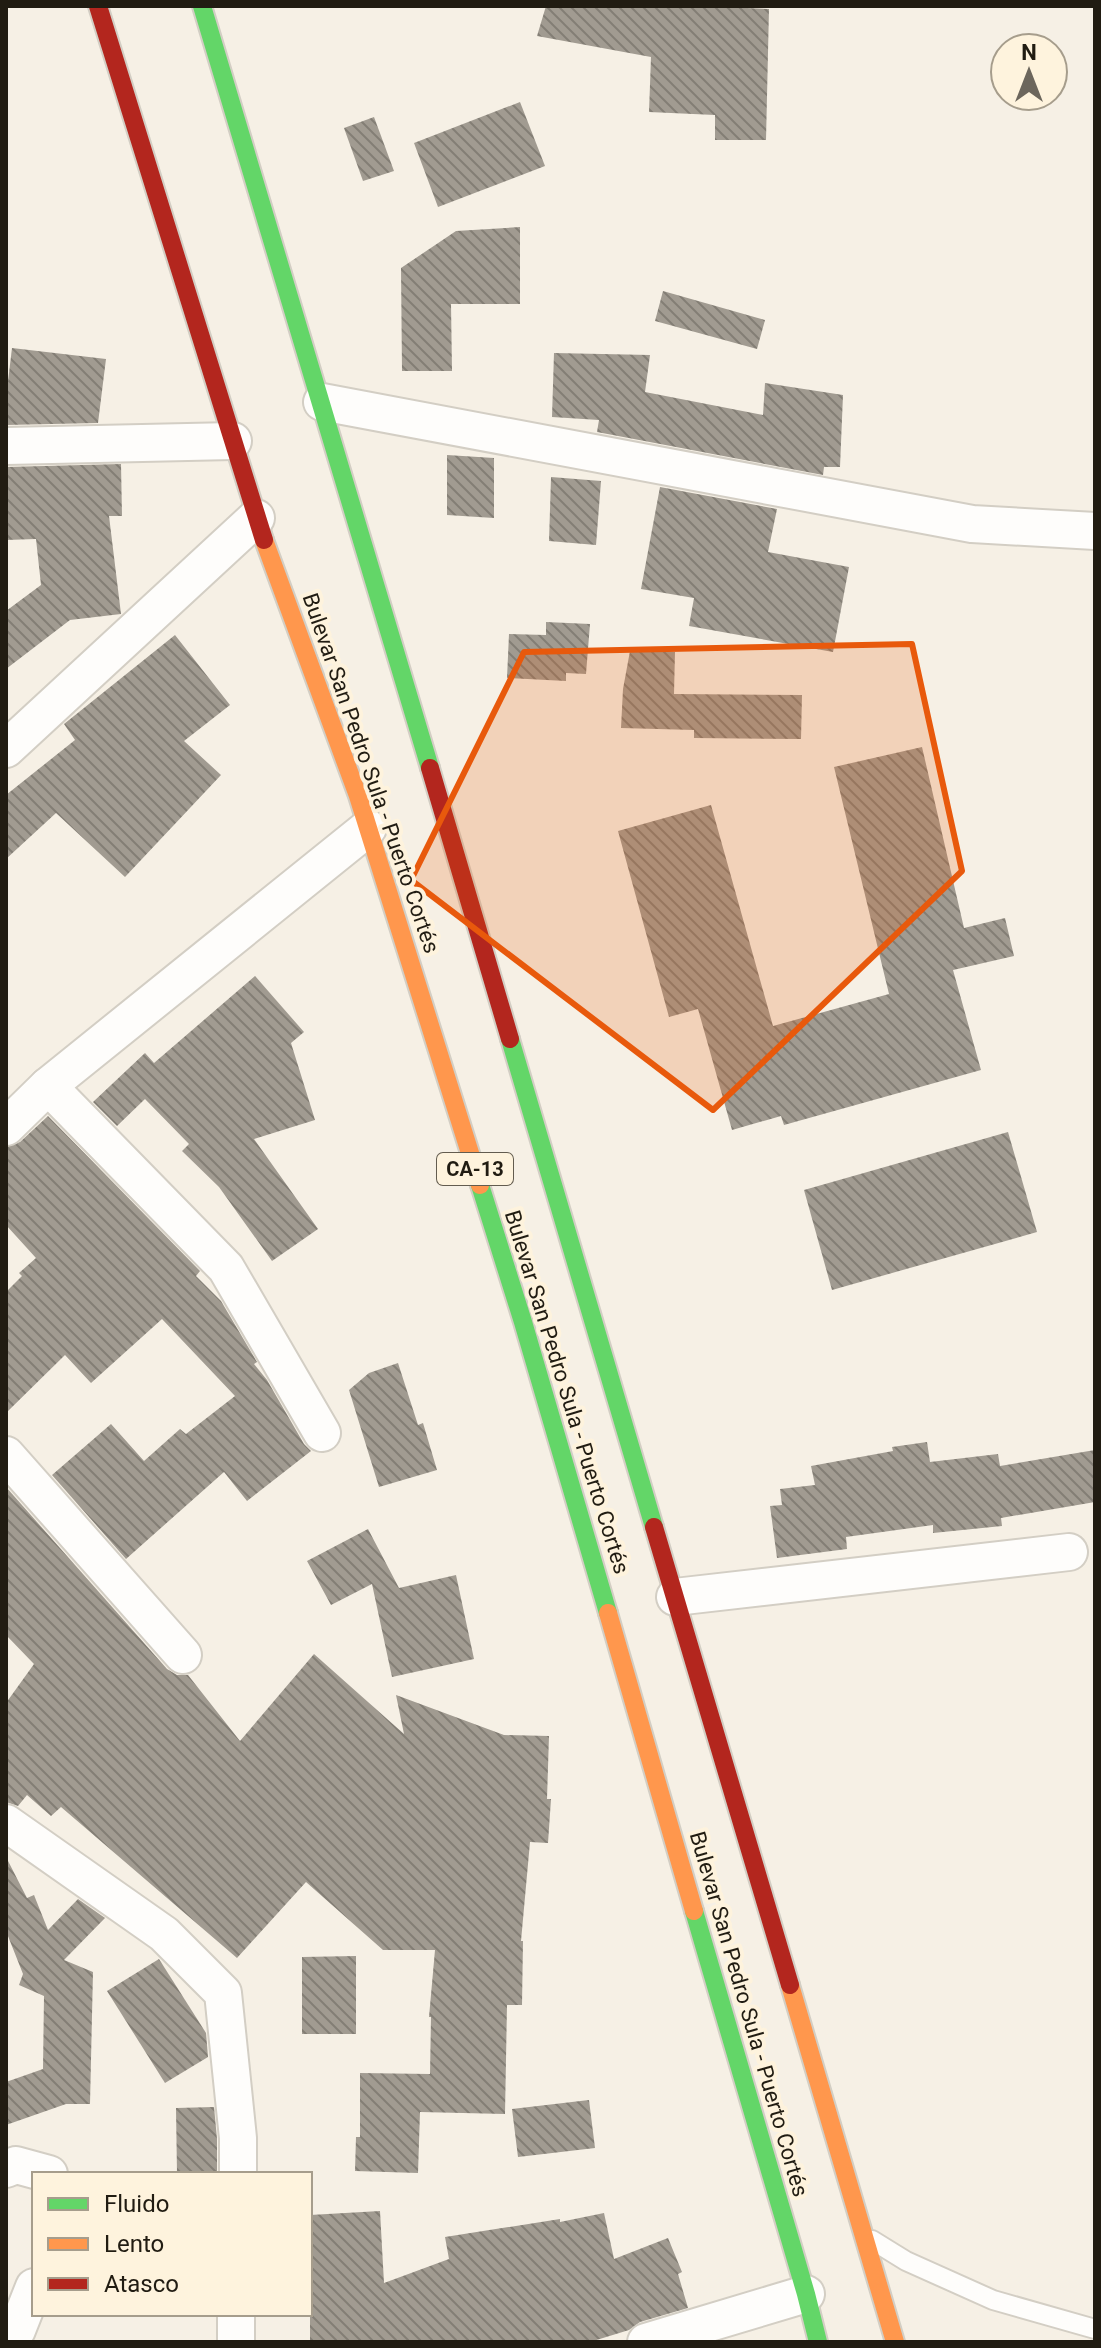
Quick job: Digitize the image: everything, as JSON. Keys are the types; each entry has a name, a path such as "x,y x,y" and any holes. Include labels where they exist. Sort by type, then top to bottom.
{"highway":[{"name":"Bulevar San Pedro Sula - Puerto Cortés","path":"98,6 256,518 368,828 523,1322 818,2342"},
{"name":"Bulevar San Pedro Sula - Puerto Cortés","path":"202,6 322,402 895,2342"}],"street":[{"path":"322,402 972,524 1095,531"},
{"path":"6,446 233,441"},
{"path":"6,749 256,518"},
{"path":"6,1127 48,1086 368,828"},
{"path":"48,1086 226,1268 322,1433"},
{"path":"6,1455 183,1655"},
{"path":"675,1597 1069,1552"},
{"path":"6,1823 164,1934 223,1993 238,2138 238,2172"},
{"path":"6,2169 16,2165 48,2172"},
{"path":"9,2342 32,2292"},
{"path":"646,2342 806,2294"},
{"path":"236,2316 236,2342"}],"lane":[{"path":"864,2235 906,2261 993,2300 1095,2329"}],"highlighted area":[{"path":"912,644 962,871 713,1110 411,880 524,652"}],"building":[{"path":"546,6 769,9 766,140 715,140 715,115 649,112 651,57 537,36"},
{"path":"520,102 545,166 438,207 414,143"},
{"path":"374,117 394,171 363,181 344,128"},
{"path":"520,227 520,304 451,304 452,371 402,371 401,268 456,231"},
{"path":"663,291 765,320 757,349 655,321"},
{"path":"12,348 106,359 98,423 6,425"},
{"path":"554,353 650,355 645,392 763,415 765,383 843,395 840,467 824,467 823,475 597,432 599,420 552,417"},
{"path":"447,455 494,458 494,518 447,515"},
{"path":"121,464 122,516 109,516 121,614 70,620 6,669 6,611 41,585 36,539 6,540 6,467"},
{"path":"551,477 601,481 596,545 549,541"},
{"path":"660,487 777,509 768,552 849,567 833,652 689,626 694,598 641,589"},
{"path":"546,622 590,624 586,674 566,673 566,681 507,678 509,634 546,635"},
{"path":"175,635 230,705 184,741 221,775 125,877 56,813 6,859 6,795 75,740 64,724"},
{"path":"630,651 675,652 674,694 802,695 801,739 694,738 694,730 621,728 623,689"},
{"path":"922,747 964,928 1005,918 1014,956 953,970 981,1070 784,1125 781,1116 732,1130 698,1009 669,1017 618,831 711,805 773,1026 889,994 834,767"},
{"path":"255,976 304,1032 291,1043 315,1120 254,1139 318,1229 272,1261 219,1187 182,1151 189,1144 145,1099 117,1126 93,1102 145,1053 154,1063"},
{"path":"48,1116 200,1271 196,1276 221,1301 257,1362 254,1364 311,1451 247,1501 224,1472 126,1559 52,1475 111,1424 144,1461 180,1429 186,1434 235,1396 162,1319 91,1383 65,1355 6,1413 6,1292 22,1276 19,1273 36,1258 6,1225 6,1147 20,1142"},
{"path":"1008,1132 1037,1232 832,1290 804,1190"},
{"path":"398,1363 418,1425 423,1423 437,1470 379,1487 349,1390 369,1373"},
{"path":"927,1442 930,1462 998,1454 1000,1466 1095,1450 1095,1502 1001,1518 1002,1526 933,1533 933,1525 846,1537 847,1549 777,1558 770,1506 782,1505 780,1489 815,1485 811,1466"},
{"path":"6,1487 167,1669 177,1675 188,1675 240,1741 314,1654 404,1734 396,1695 504,1735 549,1736 547,1799 551,1799 548,1843 530,1842 521,1941 522,2005 507,2005 505,2114 420,2112 418,2173 355,2171 356,2137 360,2137 360,2073 430,2074 429,2017 435,1950 383,1950 306,1882 237,1958 61,1807 51,1816 27,1795 18,1806 6,1802 6,1703 34,1664 6,1635"},
{"path":"368,1529 399,1588 456,1575 474,1659 392,1677 372,1584 331,1605 307,1561"},
{"path":"6,1857 27,1898 34,1895 48,1930 78,1899 105,1918 64,1960 93,1972 90,2104 66,2104 6,2125 6,2082 43,2069 44,1996 19,1985 23,1974 6,1931"},
{"path":"356,1956 356,2034 302,2034 302,1957"},
{"path":"159,1959 206,2033 208,2057 165,2083 107,1991"},
{"path":"589,2100 595,2148 518,2157 512,2109"},
{"path":"214,2107 217,2172 177,2172 176,2108"},
{"path":"380,2211 384,2283 449,2259 445,2237 604,2213 614,2259 668,2238 682,2272 678,2274 688,2308 640,2322 629,2330 590,2342 310,2342 312,2215"}],"traffic: fast":[{"path":"202,6 430,768"},
{"path":"510,1039 654,1527"},
{"path":"480,1185 608,1613"},
{"path":"694,1911 818,2342"}],"traffic: slow":[{"path":"264,540 358,796 480,1185"},
{"path":"608,1613 694,1911"},
{"path":"790,1985 895,2342"}],"traffic: jam":[{"path":"98,6 264,540"},
{"path":"430,768 510,1039"},
{"path":"654,1527 790,1985"}]}
